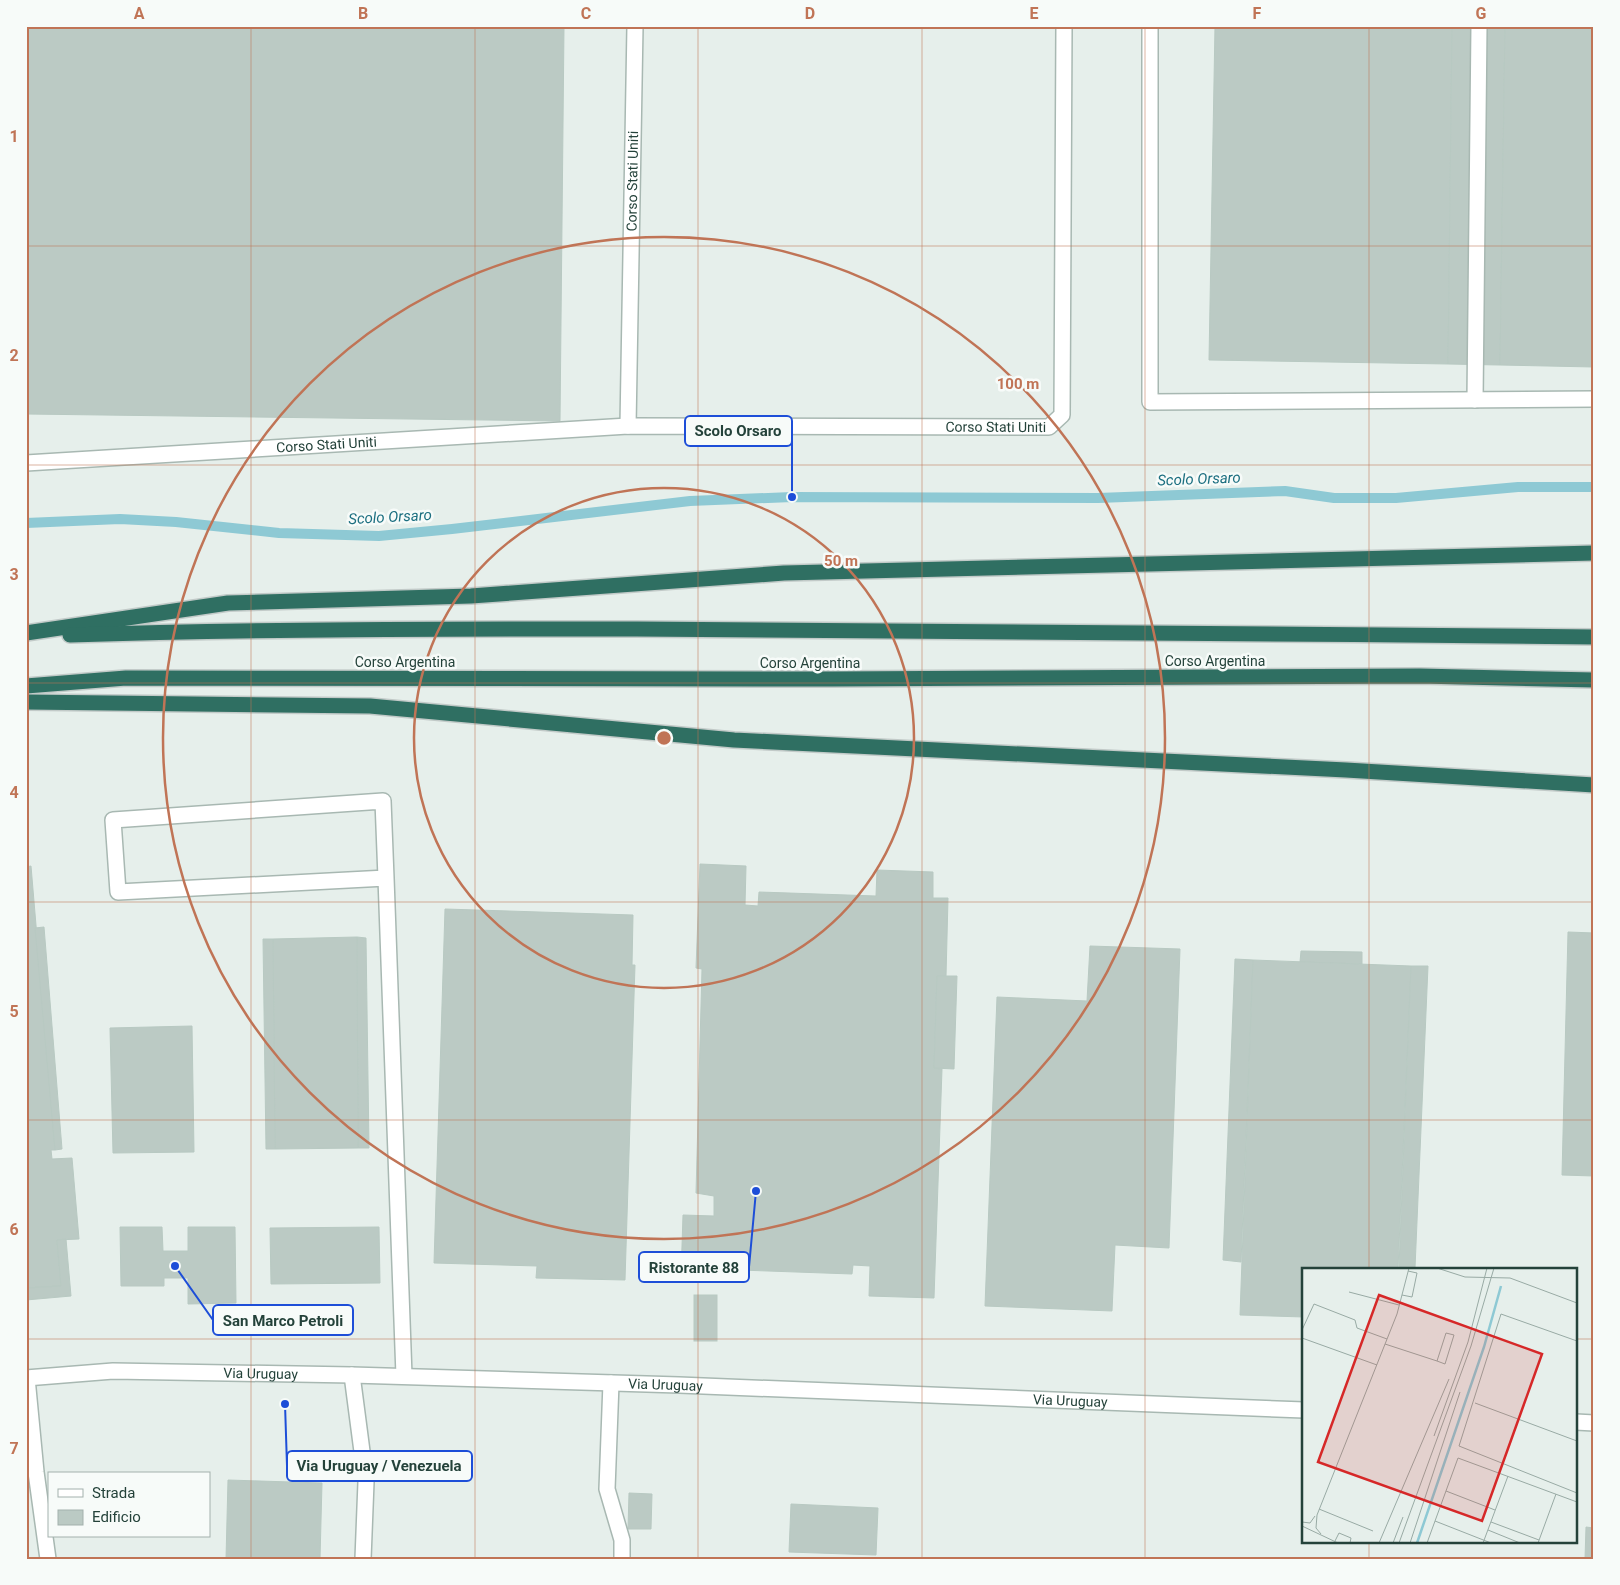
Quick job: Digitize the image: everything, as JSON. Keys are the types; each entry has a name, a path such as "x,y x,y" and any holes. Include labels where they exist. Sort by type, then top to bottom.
{"highway":[{"path":"26,635 228,603 471,596 784,573 1594,553"},
{"name":"Corso Argentina","path":"26,635 515,629 808,629 1594,637"},
{"name":"Corso Argentina","path":"26,686 126,678 842,679 1420,676 1594,680"},
{"path":"26,702 370,706 734,740 1346,770 1594,785"}],"street":[{"name":"Corso Stati Uniti","path":"628,426 635,26"},
{"name":"Corso Stati Uniti","path":"26,463 628,426 1049,427 1062,415 1064,26"},
{"path":"1150,26 1150,402 1594,399"},
{"path":"1475,400 1478,26"},
{"path":"386,878 118,892 113,820 383,801 386,878 404,1376"},
{"name":"Via Uruguay","path":"27,1378 113,1371 404,1376 1302,1410"},
{"path":"352,1375 366,1482 363,1559"},
{"path":"27,1378 36,1472 48,1559"},
{"path":"611,1383 608,1489 622,1540 622,1559"},
{"path":"1578,1422 1594,1423"}],"building":[{"path":"26,26 564,26 560,421 26,414"},
{"path":"1215,26 1452,26 1448,364 1209,360"},
{"path":"1452,26 1505,26 1500,365 1448,364"},
{"path":"1505,26 1594,26 1594,367 1500,365"},
{"path":"700,864 746,866 745,905 758,906 759,892 876,896 877,870 933,872 933,898 948,898 946,976 937,976 934,1068 942,1069 934,1298 869,1296 870,1266 853,1265 852,1274 740,1270 739,1279 681,1277 683,1215 714,1216 714,1196 696,1193 702,969 696,968"},
{"path":"31,866 55,1150 51,1150 52,1159 72,1158 79,1239 57,1240 61,1286 26,1288 26,867"},
{"path":"445,909 633,915 632,965 635,965 625,1280 536,1278 537,1266 434,1263"},
{"path":"44,927 62,1149 55,1150 35,928"},
{"path":"1568,932 1594,933 1594,1176 1562,1175"},
{"path":"357,937 366,938 369,1148 358,1148"},
{"path":"357,937 358,1148 275,1149 273,939"},
{"path":"263,939 273,939 275,1149 266,1149"},
{"path":"1090,946 1180,949 1169,1248 1115,1245 1112,1311 985,1306 997,997 1087,1001"},
{"path":"1301,951 1362,952 1362,964 1300,962"},
{"path":"1235,959 1253,960 1241,1262 1223,1260"},
{"path":"1253,960 1411,966 1398,1268 1302,1268 1302,1317 1240,1315"},
{"path":"1411,966 1428,966 1415,1268 1399,1267"},
{"path":"937,976 957,976 954,1069 934,1068"},
{"path":"192,1026 194,1152 113,1153 110,1028"},
{"path":"120,1227 162,1227 163,1251 188,1251 188,1227 235,1227 236,1303 188,1304 188,1278 164,1278 164,1286 121,1286"},
{"path":"379,1227 380,1283 271,1284 270,1228"},
{"path":"66,1239 71,1296 26,1300 26,1288 61,1286 57,1240"},
{"path":"694,1295 717,1295 717,1341 694,1341"},
{"path":"228,1480 322,1483 320,1559 226,1559"},
{"path":"629,1493 652,1494 651,1529 628,1529"},
{"path":"791,1504 878,1508 876,1555 789,1552"},
{"path":"1586,1527 1594,1528 1594,1559 1585,1559"}],"waterway":[{"name":"Scolo Orsaro","path":"26,523 120,519 176,522 279,533 379,536 690,501 792,497 1098,498 1285,491 1334,498 1396,498 1518,487 1594,487"}],"place":[{"name":"Scolo Orsaro","path":"792,497"},
{"name":"Ristorante 88","path":"756,1191"},
{"name":"San Marco Petroli","path":"175,1266"},
{"name":"Via Uruguay / Venezuela","path":"285,1404"}]}
